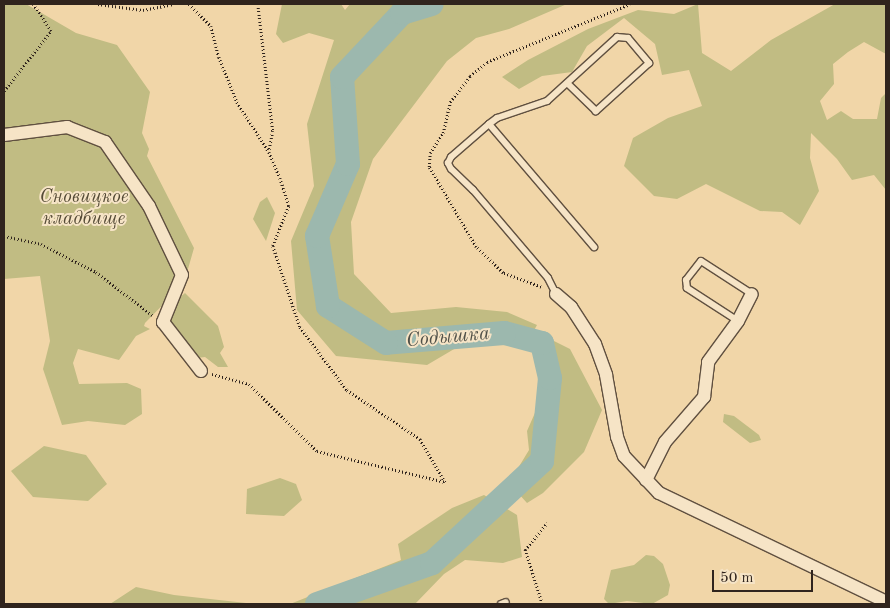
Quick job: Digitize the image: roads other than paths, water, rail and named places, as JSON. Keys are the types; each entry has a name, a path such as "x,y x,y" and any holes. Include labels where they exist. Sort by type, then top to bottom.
{"street":[{"path":"4,134 67,127 105,142 149,206 182,275 164,322 201,370"},
{"path":"556,294 571,307 594,344 606,375 624,456 659,493 886,602"},
{"path":"646,480 665,442 704,397 708,362 738,322 752,294"}],"lane":[{"path":"556,294 548,278 448,163 497,118 547,101 567,83 622,35 649,63 596,111 567,83"},
{"path":"490,124 594,247"},
{"path":"738,322 687,288 686,280 701,261 752,294"}],"waterway":[{"name":"Содышка","path":"317,604 432,563 542,461 550,378 542,343 504,333 386,343 328,306 317,236 348,164 342,77 402,13 432,4"}],"park label":[{"name":"Сновицкое кладбище","path":"84,209"}]}
